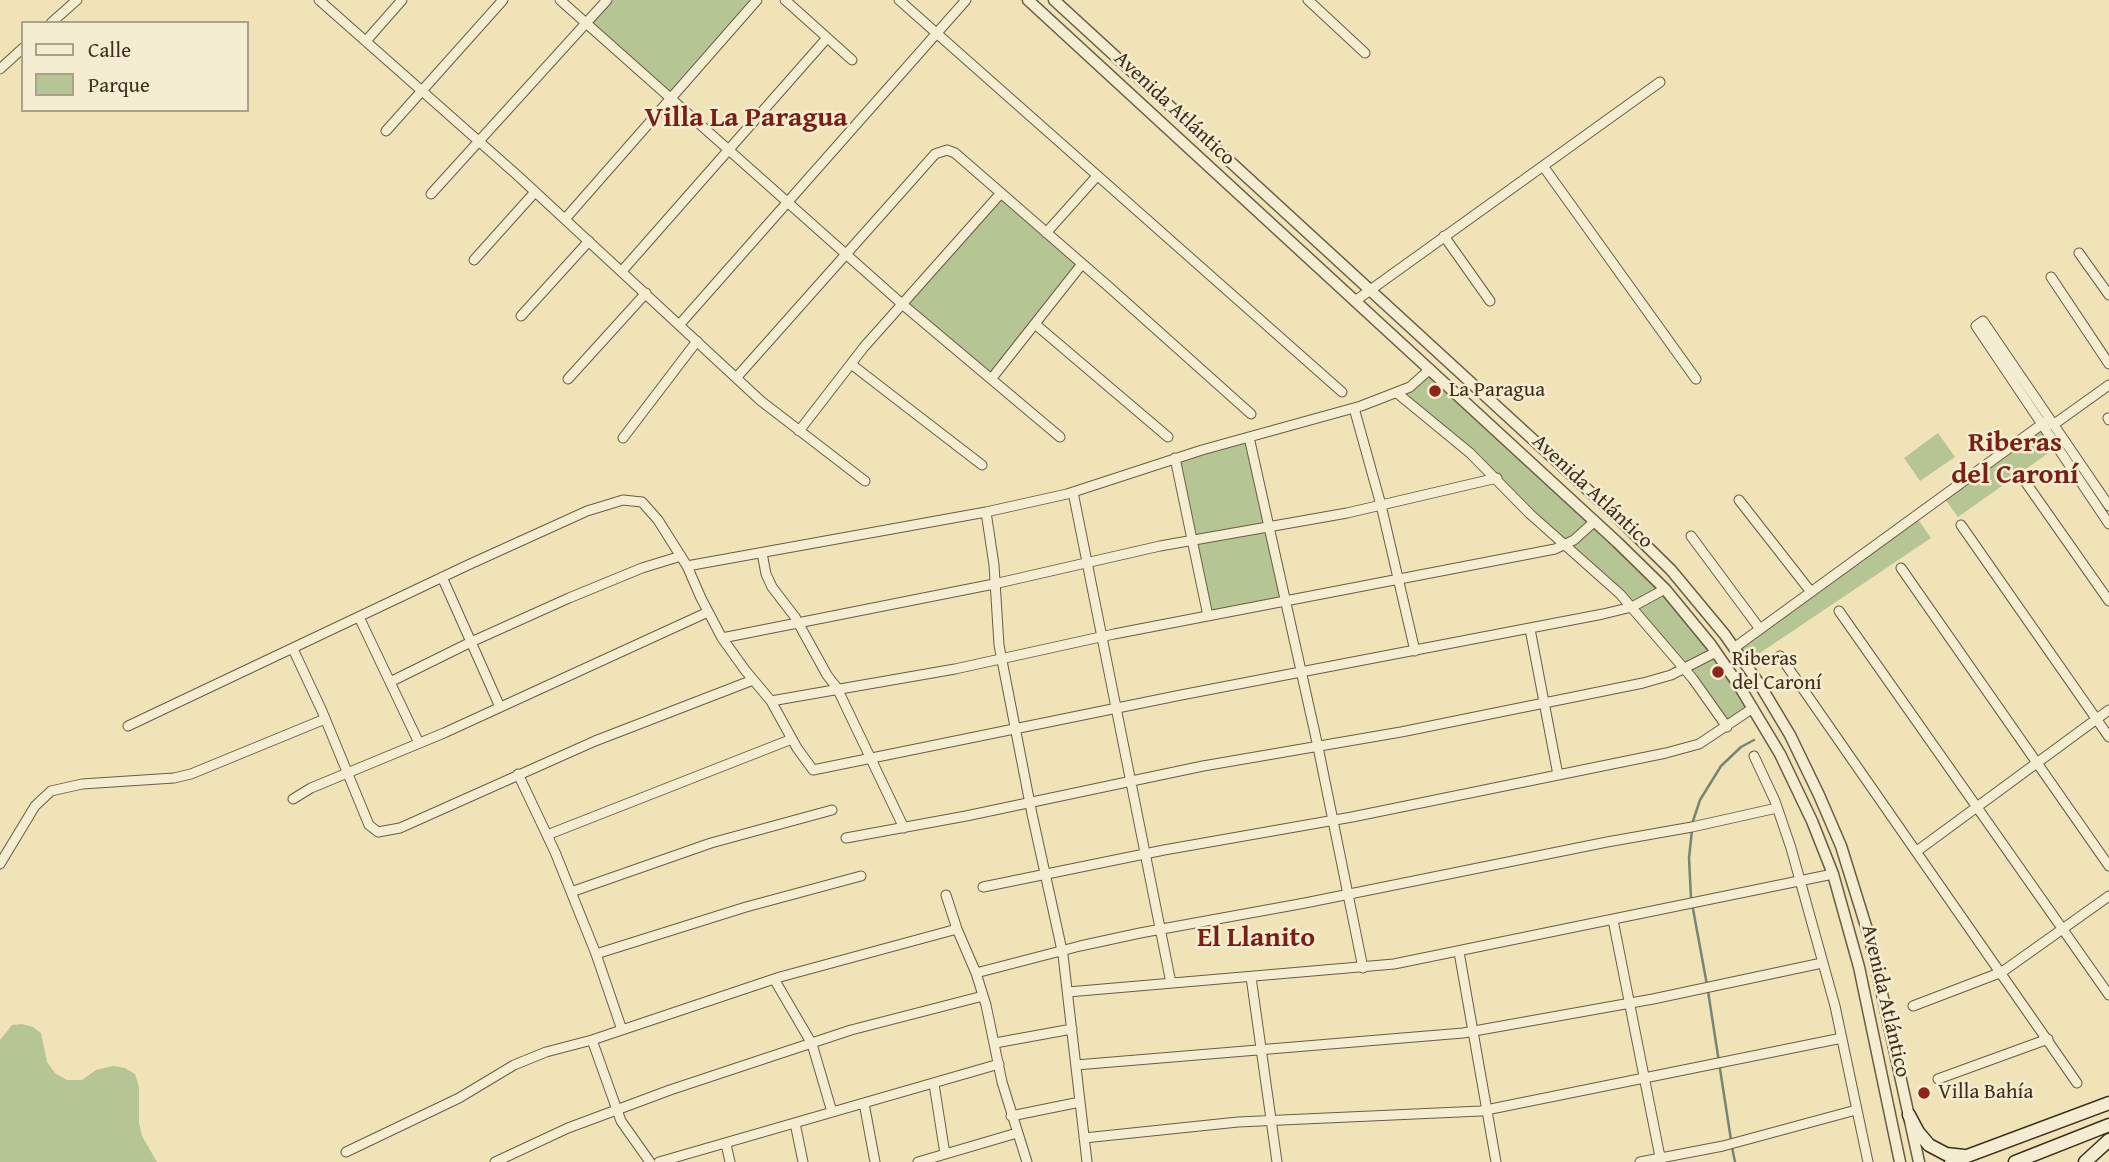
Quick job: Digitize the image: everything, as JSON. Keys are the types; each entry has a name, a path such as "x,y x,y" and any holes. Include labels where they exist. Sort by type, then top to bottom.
{"main road":[{"path":"1951,1162 2109,1104"},
{"path":"1909,1115 1929,1145 1946,1154 1968,1156"},
{"path":"2015,1162 2109,1125"},
{"path":"2085,1162 2109,1140"}],"street":[{"path":"53,21 77,0"},
{"path":"319,0 565,219 761,401 865,481"},
{"path":"366,41 402,0"},
{"path":"386,131 503,0"},
{"path":"560,0 902,304 1060,436"},
{"path":"431,194 607,0"},
{"path":"565,219 757,0"},
{"path":"785,0 852,60"},
{"path":"899,0 1342,392"},
{"path":"680,324 966,0"},
{"name":"Avenida Atlántico","path":"1028,0 1595,521 1665,589 1716,652 1754,708 1791,778 1833,874 1859,967 1900,1162"},
{"name":"Avenida Atlántico","path":"1054,0 1656,554 1692,593 1734,648 1790,735 1841,846 1870,939 1919,1162"},
{"path":"1308,0 1365,53"},
{"path":"622,271 827,38"},
{"path":"0,69 21,50"},
{"path":"1355,301 1660,82"},
{"path":"736,378 845,253 940,151 947,150 955,153 1251,414"},
{"path":"1542,166 1696,379"},
{"path":"1046,233 1097,176"},
{"path":"474,260 535,192"},
{"path":"799,430 902,304 1001,193"},
{"path":"1444,236 1490,301"},
{"path":"521,316 589,242"},
{"path":"2079,253 2109,295"},
{"path":"992,378 1082,264"},
{"path":"2051,277 2109,363"},
{"path":"568,379 646,293"},
{"path":"2109,506 2048,423 1976,326 1983,321 2048,423 2109,524"},
{"path":"1035,324 1168,437"},
{"path":"623,438 697,341"},
{"path":"851,364 982,465"},
{"path":"687,566 986,512 1073,492 1175,458 1354,408 1397,393 1418,382 1430,369"},
{"path":"1734,648 2048,423 2109,385"},
{"path":"1397,393 1470,453 1530,514 1607,581 1684,669 1727,727"},
{"path":"1354,408 1381,505 1415,651"},
{"path":"1249,437 1318,747 1363,968"},
{"path":"1175,458 1208,616"},
{"path":"723,638 994,584 1160,546 1269,528 1381,505 1497,478"},
{"path":"2024,480 2109,601"},
{"path":"1073,492 1171,983"},
{"path":"128,726 587,511 623,500 642,502 658,520 687,566 723,638 771,701 813,770 1117,708 1530,629 1632,607 1665,589"},
{"path":"1739,500 1811,592"},
{"path":"986,512 996,625 1062,951 1087,1162"},
{"path":"771,701 1002,659 1566,545 1595,521"},
{"path":"1961,524 2109,737"},
{"path":"1691,536 1760,629"},
{"path":"762,553 772,587 799,624 827,675 838,688 904,828"},
{"path":"390,682 471,642 607,582 681,556"},
{"path":"1902,568 2109,866"},
{"path":"442,578 500,707"},
{"path":"1839,611 2109,995"},
{"path":"293,799 708,612"},
{"path":"359,617 419,743"},
{"path":"1530,629 1558,775"},
{"path":"293,649 369,825 378,832 400,828 595,741 753,680"},
{"path":"846,838 1203,766 1401,732 1650,681 1684,669 1716,652"},
{"path":"1780,656 2077,1083"},
{"path":"984,887 1146,853 1332,821 1686,748 1712,737 1754,708"},
{"path":"1917,851 2109,710"},
{"path":"0,864 34,806 51,791 82,784 161,780 183,776 325,719"},
{"path":"547,835 792,739"},
{"path":"1754,756 1777,808 1801,883 1842,1038 1868,1162"},
{"path":"518,774 571,892 622,1030"},
{"path":"976,973 1162,929 1692,827 1777,808"},
{"path":"571,892 710,843 832,810"},
{"path":"1068,992 1363,968 1459,952 1801,883 1833,874"},
{"path":"596,954 746,907 861,876"},
{"path":"946,895 984,996 1012,1116 1027,1162"},
{"path":"1913,1006 2002,972 2109,896"},
{"path":"1613,920 1660,1160"},
{"path":"346,1152 459,1098 513,1065 546,1052 592,1040 774,979 957,929"},
{"path":"1459,952 1496,1162"},
{"path":"1076,1065 1472,1032 1629,1003 1822,962"},
{"path":"1251,976 1277,1162"},
{"path":"774,979 812,1044 832,1112"},
{"path":"495,1162 531,1143 616,1109 851,1030 984,996"},
{"path":"995,1042 1072,1029"},
{"path":"1084,1138 1272,1120 1486,1110 1842,1038"},
{"path":"1938,1079 2048,1039"},
{"path":"592,1040 616,1109 628,1132 650,1162"},
{"path":"659,1162 999,1064"},
{"path":"934,1084 945,1154"},
{"path":"1012,1116 1080,1102"},
{"path":"864,1103 875,1162"},
{"path":"1640,1162 1723,1146 1856,1110"},
{"path":"795,1123 803,1162"},
{"path":"918,1162 1017,1133"},
{"path":"726,1144 730,1162"}],"green space":[{"path":"607,0 757,0 672,99 587,24"},
{"path":"1001,193 1082,264 992,378 902,304"},
{"path":"1430,369 1665,589 1753,708 1727,727 1639,614 1501,482 1397,393"},
{"path":"2042,424 2057,447 1958,517 1942,495"},
{"path":"1938,433 1955,457 1920,481 1904,458"},
{"path":"1249,437 1284,601 1208,616 1175,458"},
{"path":"1915,515 1931,538 1745,663 1734,648"},
{"path":"22,1024 41,1033 47,1062 55,1073 67,1080 82,1080 96,1070 113,1066 125,1068 135,1074 139,1087 139,1123 142,1136 157,1162 0,1162 0,1040 12,1025"}],"waterway":[{"path":"1707,985 1691,898 1689,858 1693,821 1700,800 1721,766 1741,747 1754,740"},
{"path":"1708,991 1731,1140"},
{"path":"1732,1147 1735,1162"}],"place":[{"name":"La Paragua","path":"1435,391"},
{"name":"Riberas del Caroní","path":"1718,672"},
{"name":"Villa Bahía","path":"1924,1093"}],"district":[{"name":"Villa La Paragua","path":"746,119"},
{"name":"Riberas del Caroní","path":"2015,460"},
{"name":"El Llanito","path":"1256,939"}]}
